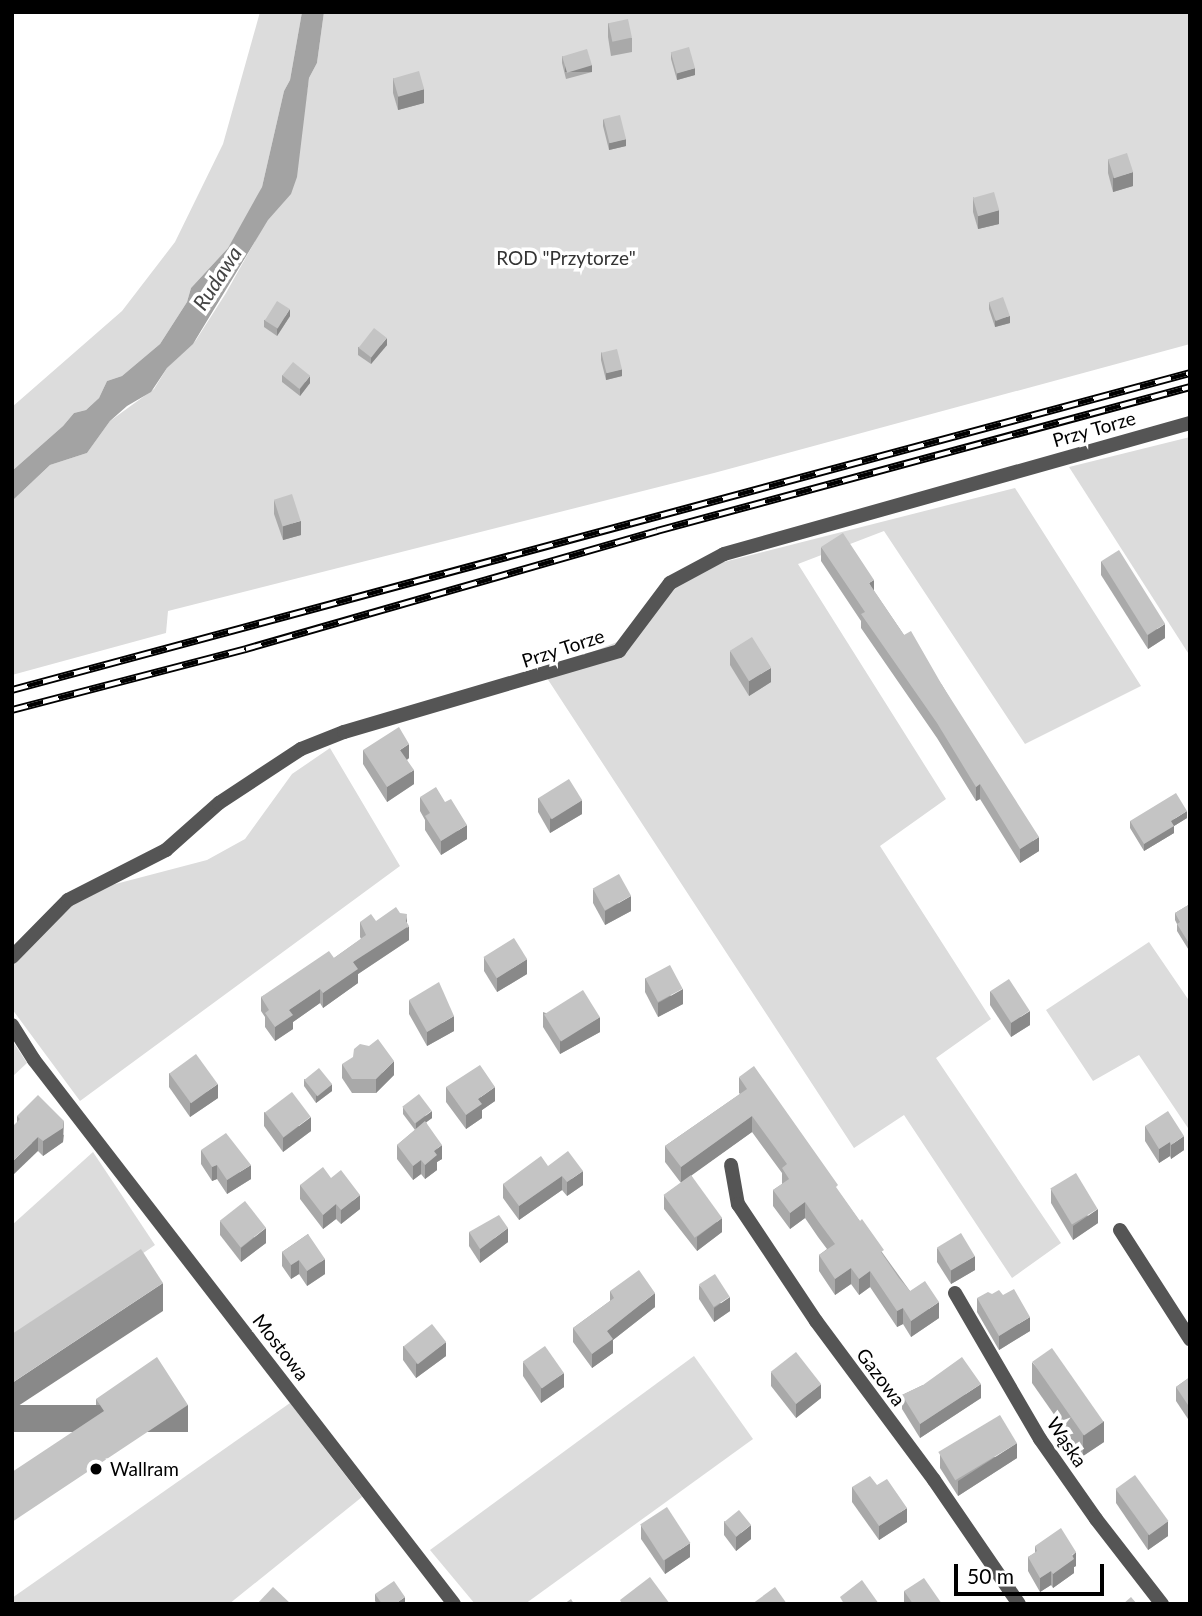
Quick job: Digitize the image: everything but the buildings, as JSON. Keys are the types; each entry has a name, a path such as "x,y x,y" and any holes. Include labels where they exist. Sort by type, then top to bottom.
{"street":[{"name":"Przy Torze","path":"12,957 68,900 166,850 219,803 301,749 344,733 619,651 670,583 724,554 1190,423"},
{"name":"Mostowa","path":"12,1025 34,1060 454,1604"},
{"name":"Gazowa","path":"732,1165 738,1204 816,1321 934,1480 1019,1604"},
{"path":"1120,1230 1190,1339"},
{"name":"Wąska","path":"955,1293 1040,1439 1096,1519 1161,1604"}],"green space":[{"path":"260,12 302,12 290,80 284,91 262,187 255,203 228,248 191,288 187,302 160,344 122,376 107,381 99,398 86,410 74,413 12,471 12,407 122,311 175,242 223,144"},
{"name":"ROD \"Przytorze\"","path":"324,12 1190,12 1190,344 714,473 168,611 166,633 12,675 12,501 50,465 87,453 110,421 154,389 167,368 196,340 226,293 296,168 309,78 317,63"},
{"path":"1190,437 1190,656 1069,467"},
{"path":"1015,488 1141,686 1025,744 884,531 798,564 946,799 880,846 991,1019 936,1058 1061,1243 1012,1278 904,1115 854,1148 543,672 617,642 674,584 712,565"},
{"path":"330,748 400,866 80,1101 12,1009 12,965 36,928 85,892 207,860 245,839 292,774"},
{"path":"1149,942 1190,1002 1190,1131 1139,1055 1093,1081 1046,1010"},
{"path":"12,1040 27,1063 12,1077"},
{"path":"93,1152 155,1245 12,1343 12,1225"},
{"path":"694,1356 753,1439 525,1604 475,1604 430,1550"},
{"path":"290,1403 362,1497 229,1604 12,1604 12,1598"}],"water":[{"name":"Rudawa","path":"302,12 324,12 317,63 309,78 297,177 291,194 268,220 193,344 167,368 151,392 127,406 110,421 87,453 50,465 12,501 12,471 74,413 86,410 99,398 107,381 122,376 160,344 187,302 191,288 228,248 262,187 284,91 290,80"}],"railway":[{"path":"12,690 1190,373"},
{"path":"12,710 246,649 657,531 1190,387"}],"place":[{"name":"Wallram","path":"96,1469"}]}
